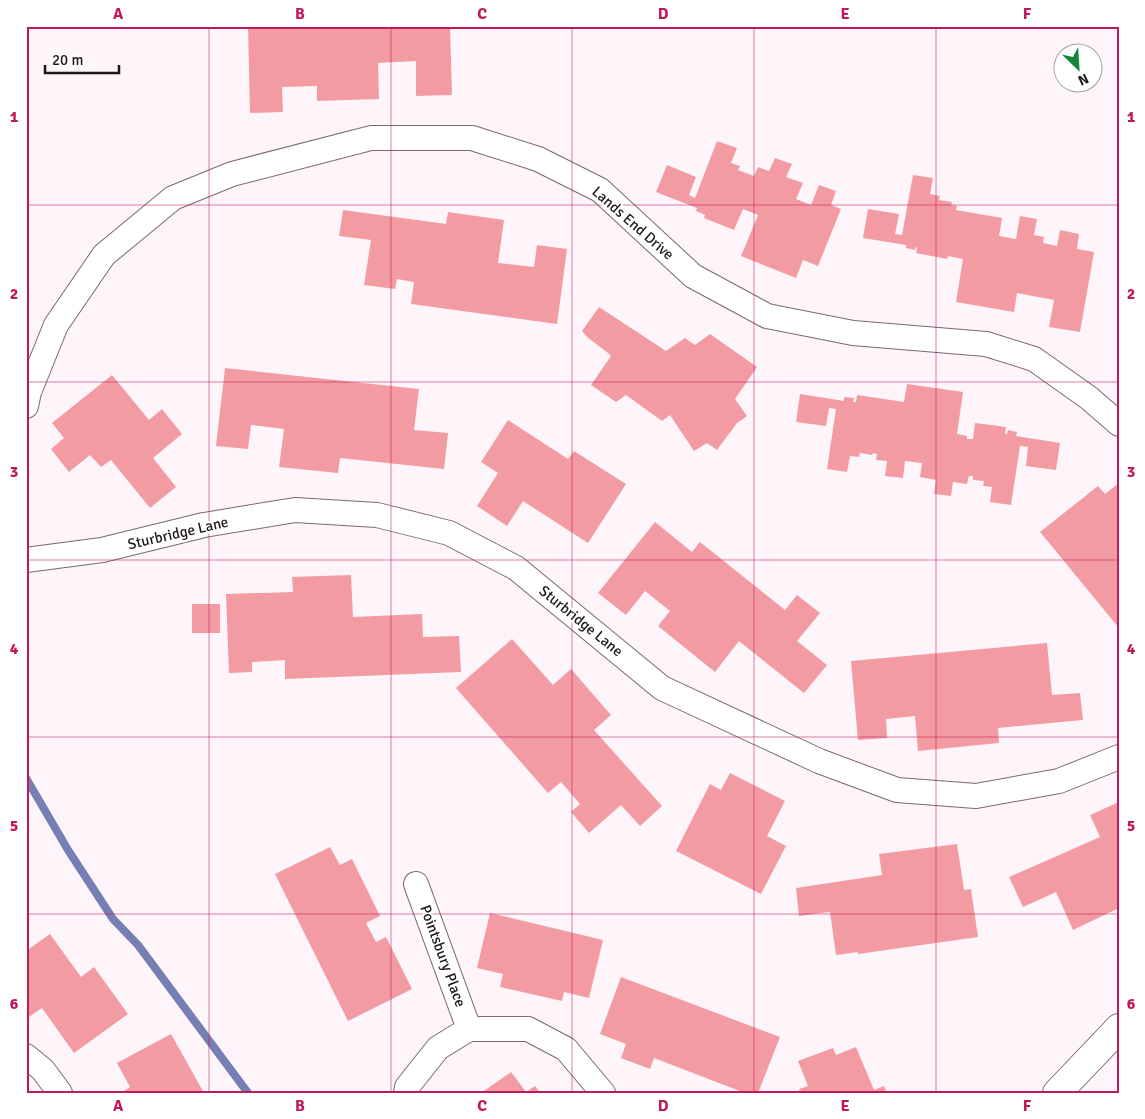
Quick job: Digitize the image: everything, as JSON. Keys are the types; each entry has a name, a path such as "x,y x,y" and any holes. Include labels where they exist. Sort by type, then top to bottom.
{"street":[{"name":"Lands End Drive","path":"26,406 29,392 56,325 104,255 173,198 232,174 371,138 472,138 538,159 600,190 693,276 767,316 852,333 986,344 1034,358 1089,398 1119,424"},
{"name":"Sturbridge Lane","path":"27,560 102,550 204,525 294,510 377,515 449,533 516,568 662,688 819,761 898,790 976,796 1059,781 1119,757"},
{"path":"26,550 27,560"},
{"name":"Pointsbury Place","path":"416,884 469,1029"},
{"path":"1057,1093 1119,1028"},
{"path":"406,1093 407,1087 438,1048 469,1029 528,1029 566,1050 602,1093"},
{"path":"26,1056 42,1070 60,1093"}],"building":[{"path":"248,26 450,26 452,95 416,96 416,61 378,63 379,99 317,101 317,86 282,87 283,112 250,113"},
{"path":"717,141 737,148 731,163 740,166 738,170 754,176 758,167 769,171 775,158 792,164 786,177 803,183 796,199 811,205 819,185 836,191 831,205 841,209 818,266 803,260 796,278 741,256 758,215 743,209 734,230 704,218 705,215 696,211 697,208 656,192 667,165 696,177 689,195 695,198"},
{"path":"913,175 933,178 930,194 940,196 939,200 952,202 951,205 957,206 956,210 1002,218 999,236 1016,239 1020,216 1037,219 1034,235 1044,237 1043,243 1057,246 1060,230 1079,234 1077,249 1094,252 1080,332 1049,327 1054,300 1017,293 1014,312 956,302 963,259 948,256 947,259 916,253 917,248 915,247 915,250 906,248 906,245 863,238 868,209 899,214 895,234 902,235"},
{"path":"343,210 446,224 448,212 504,220 498,263 534,267 537,245 567,249 557,324 411,304 414,282 397,279 395,289 364,285 371,240 339,236"},
{"path":"599,307 666,351 685,338 695,345 710,334 757,367 735,399 747,416 737,423 717,450 707,443 694,451 670,415 662,421 626,395 616,402 591,385 611,356 582,331"},
{"path":"225,368 419,389 414,430 448,433 444,469 340,458 338,473 279,467 284,429 251,425 248,449 216,446"},
{"path":"112,375 149,420 162,409 182,434 153,458 176,487 150,508 111,460 101,467 90,455 69,472 51,449 64,438 52,423"},
{"path":"907,384 963,392 957,434 967,436 967,439 973,439 975,423 1006,427 1005,434 1007,434 1008,430 1017,432 1016,436 1060,443 1056,470 1026,466 1028,447 1020,446 1011,505 990,502 992,487 983,486 984,481 973,480 973,476 969,476 967,484 953,482 951,496 934,494 936,480 920,477 922,463 905,461 903,478 885,476 887,461 876,460 877,454 860,453 859,457 850,456 847,472 827,469 836,409 829,408 826,426 796,422 800,394 844,401 844,397 854,398 853,402 856,402 857,395 904,402"},
{"path":"508,420 568,459 574,451 626,484 588,543 523,501 507,526 477,506 498,473 481,462"},
{"path":"1119,483 1119,628 1040,532 1098,486 1105,494"},
{"path":"655,522 692,552 700,542 785,610 797,595 820,613 797,641 827,665 804,693 739,641 715,672 658,626 670,611 645,591 626,615 598,593"},
{"path":"351,575 353,617 422,614 423,637 459,636 461,672 285,679 285,660 252,662 252,672 229,673 226,594 293,592 292,577"},
{"path":"192,604 220,604 220,633 192,633"},
{"path":"512,639 553,685 571,669 611,715 594,730 662,806 640,826 621,805 589,833 571,812 580,804 561,782 548,793 456,688"},
{"path":"1047,643 1052,695 1080,693 1083,720 998,728 999,743 918,751 915,716 886,719 887,738 858,740 851,661"},
{"path":"730,773 785,801 767,836 786,846 761,894 676,851 710,784 721,790"},
{"path":"1119,802 1119,908 1073,930 1056,892 1023,907 1009,877 1100,837 1090,815"},
{"path":"957,844 964,890 971,889 978,937 858,954 858,952 836,955 830,912 799,916 796,888 882,875 879,854"},
{"path":"330,847 340,865 352,859 380,916 366,923 376,942 386,937 412,989 348,1021 275,874"},
{"path":"490,913 603,940 589,998 564,992 562,1001 500,987 503,974 477,968"},
{"path":"50,934 81,977 94,967 128,1014 74,1053 42,1008 26,1019 26,951"},
{"path":"621,977 780,1037 758,1093 745,1093 654,1058 650,1069 621,1058 626,1044 600,1034"},
{"path":"171,1034 204,1093 121,1093 130,1087 117,1063"},
{"path":"856,1047 874,1090 884,1086 887,1093 800,1093 799,1089 808,1086 798,1061 833,1048 836,1055"},
{"path":"511,1072 526,1092 535,1086 540,1093 481,1093"}],"waterway":[{"path":"26,778 68,850 113,919 138,945 248,1093"}]}
